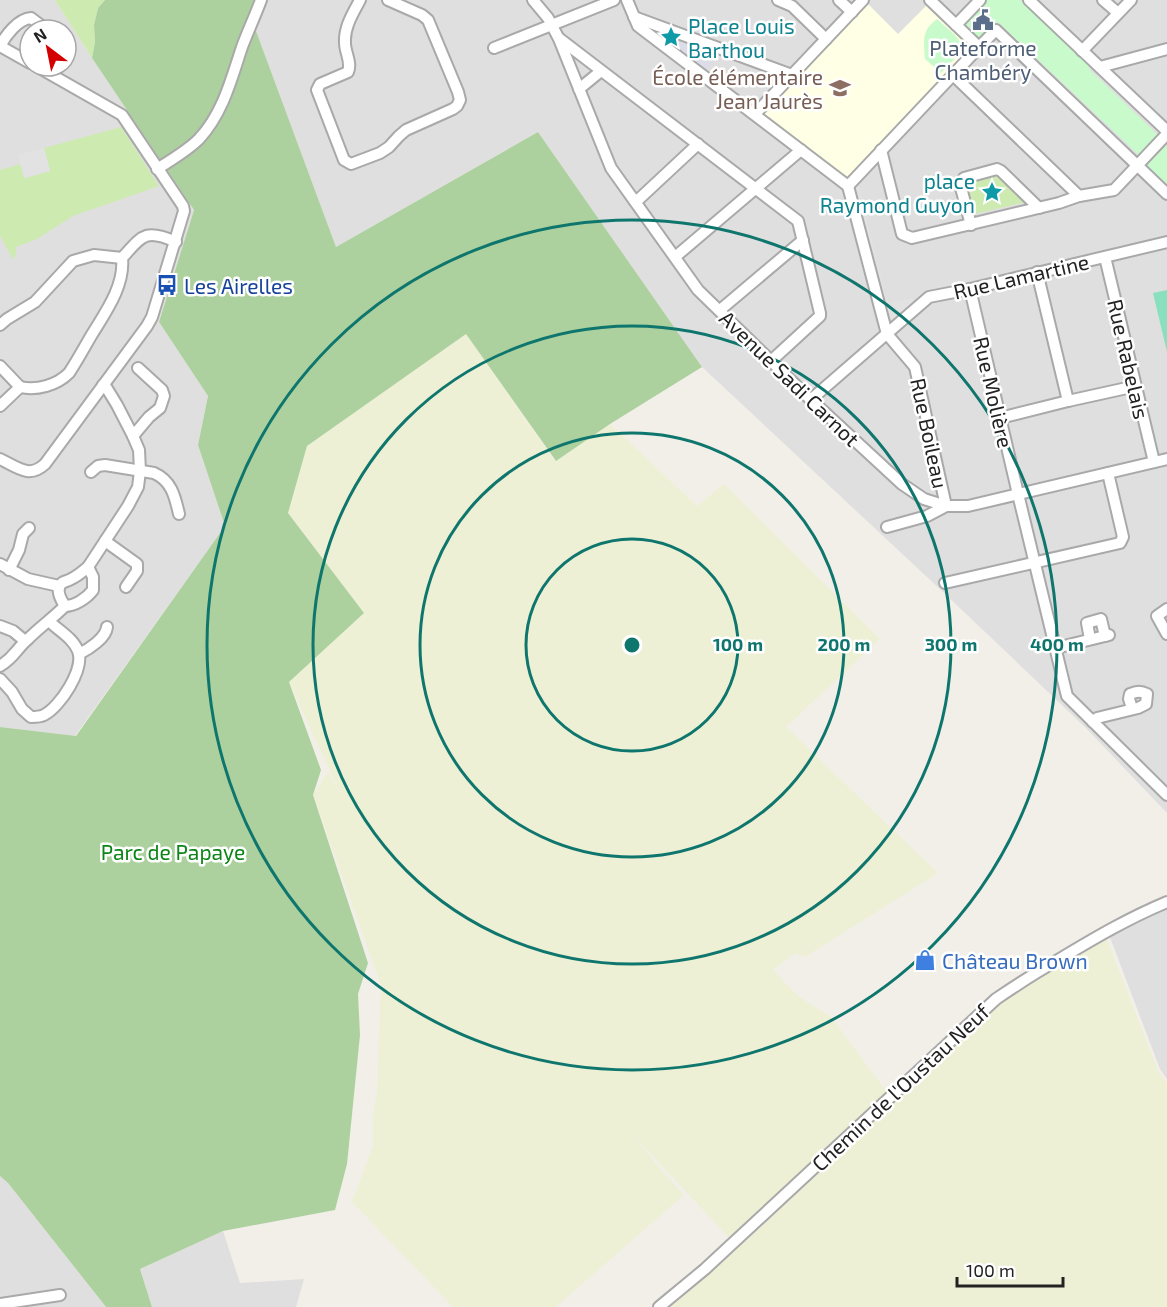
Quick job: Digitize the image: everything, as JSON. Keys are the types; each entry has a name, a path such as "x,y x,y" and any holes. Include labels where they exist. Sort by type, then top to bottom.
{"street":[{"path":"157,169 197,140 218,112 261,0"},
{"path":"360,0 345,34 350,68 348,72 320,84 317,90 344,160 351,164 384,150 406,130 453,109 460,100 428,20 388,0"},
{"name":"Avenue Sadi Carnot","path":"533,0 553,25 611,168 698,290 810,399 902,484 924,499 946,506 968,506 1167,459"},
{"path":"494,48 614,0"},
{"path":"627,0 638,26 848,186 887,334"},
{"path":"778,0 792,6 826,39"},
{"path":"839,0 852,12"},
{"path":"754,114 863,0"},
{"path":"930,0 979,47"},
{"path":"956,25 980,0"},
{"path":"881,150 902,234 912,238 1040,208 1079,196 1114,190 1167,133 1029,0"},
{"path":"1104,0 1118,14"},
{"path":"1082,51 1131,0"},
{"path":"634,17 792,75"},
{"path":"18,25 0,46 18,56"},
{"path":"848,186 996,30 1167,194"},
{"path":"559,39 798,221 820,316 771,360"},
{"path":"1100,67 1167,49"},
{"path":"579,89 601,71"},
{"path":"953,75 1079,196"},
{"path":"0,459 25,471 37,470 45,464 152,317 184,211 183,206 122,115 57,78"},
{"path":"634,200 639,199 698,144"},
{"path":"675,257 801,150"},
{"path":"971,225 961,181 964,178 996,169 1040,208"},
{"path":"0,366 20,387 28,389 52,384 65,377 106,313 114,296 123,264 122,258 138,239 147,235 160,236 176,242"},
{"path":"720,310 803,240"},
{"name":"Rue Lamartine","path":"810,399 928,297 1167,242"},
{"path":"0,325 35,302 73,261 94,255 122,258"},
{"name":"Rue Rabelais","path":"1105,256 1154,462"},
{"path":"1037,272 1068,401"},
{"name":"Rue Molière","path":"970,289 1067,696 1093,722"},
{"name":"Rue Boileau","path":"887,334 915,367 946,506"},
{"path":"133,436 160,408 164,396 162,390 138,368"},
{"path":"65,606 61,601 59,586 88,567 138,487 139,450 103,385"},
{"path":"1000,418 1136,386"},
{"path":"0,406 20,387"},
{"path":"92,472 98,466 105,465 154,473 160,476 173,491 179,514"},
{"path":"945,583 1122,541 1108,473"},
{"path":"886,527 927,516 946,506"},
{"path":"29,528 23,534 18,550 5,567 28,579 59,586"},
{"path":"105,541 136,564 137,571 126,586"},
{"path":"0,666 15,655 25,641 65,606 72,606 93,590 93,577 88,567"},
{"path":"1167,609 1157,616 1167,634"},
{"path":"1056,648 1107,635 1101,619 1087,623 1090,639"},
{"path":"0,679 27,714 42,716 59,701 76,674 79,654 68,637 49,621"},
{"path":"0,626 13,631 25,641"},
{"path":"79,654 103,635 107,627"},
{"path":"1132,708 1097,717 1093,722 1166,793"},
{"name":"Chemin de l'Oustau Neuf","path":"659,1307 705,1269 996,999 1015,985 1104,932 1133,916 1167,902"},
{"path":"0,1304 60,1295"}],"shaded area":[{"path":"0,0 55,0 66,18 18,18 18,78 78,78 78,36 194,210 159,322 208,396 198,445 225,526 75,736 0,727"},
{"path":"254,0 1167,0 1167,813 1086,728 702,367 538,132 336,247 253,24 245,23"},
{"name":"École élémentaire Jean Jaurès","path":"867,3 898,34 927,5 971,47 848,180 761,112"},
{"name":"Place Louis Barthou","path":"634,17 720,48 704,76"},
{"path":"44,148 50,171 24,178 18,155"},
{"path":"858,183 887,303 912,298 913,300 912,306 891,324 886,321 853,189"},
{"path":"466,334 555,461 610,424 697,506 724,484 880,639 786,727 938,873 805,957 795,953 773,970 798,996 831,1017 890,1096 996,999 1104,932 1159,1073 1167,1083 1167,1307 659,1307 733,1242 631,1133 684,1195 556,1307 453,1307 352,1202 373,1146 381,985 313,795 328,772 343,800 289,682 364,613 288,513 307,446"},
{"path":"1167,902 1167,1079 1160,1069 1108,932"},
{"path":"0,1176 8,1183 106,1307 0,1307"},
{"path":"223,1231 240,1283 304,1279 296,1307 152,1307 140,1269"}],"green space":[{"path":"55,0 105,0 98,8 94,25 95,42 92,58 78,36 78,18 66,18"},
{"name":"Parc de Papaye","path":"105,0 254,0 245,23 253,23 336,247 538,132 702,367 610,424 556,461 466,334 307,446 288,513 364,613 289,682 321,770 313,795 368,963 358,994 360,1035 347,1164 335,1210 223,1231 140,1269 152,1307 106,1307 8,1183 0,1176 0,727 76,736 225,526 198,445 208,396 159,322 194,210 92,58 95,42 94,25 98,8"},
{"path":"987,0 1020,0 1160,137 1141,157 998,22 982,38 977,39 966,28 966,23"},
{"path":"937,19 955,35 965,48 941,73 925,59 926,32"},
{"path":"121,127 159,186 73,216 37,239 16,247 13,259 0,236 0,170 21,164 25,178 50,171 44,148"},
{"path":"1167,140 1167,189 1144,167 1144,161"},
{"name":"place Raymond Guyon","path":"996,171 1030,201 970,215 964,179"},
{"path":"1167,290 1167,352 1153,293"}],"place":[{"name":"Plateforme Chambéry","path":"983,20"},
{"name":"Place Louis Barthou","path":"671,37"},
{"name":"École élémentaire Jean Jaurès","path":"840,88"},
{"name":"place Raymond Guyon","path":"992,192"},
{"name":"Les Airelles","path":"167,285"},
{"name":"Château Brown","path":"925,960"}]}
